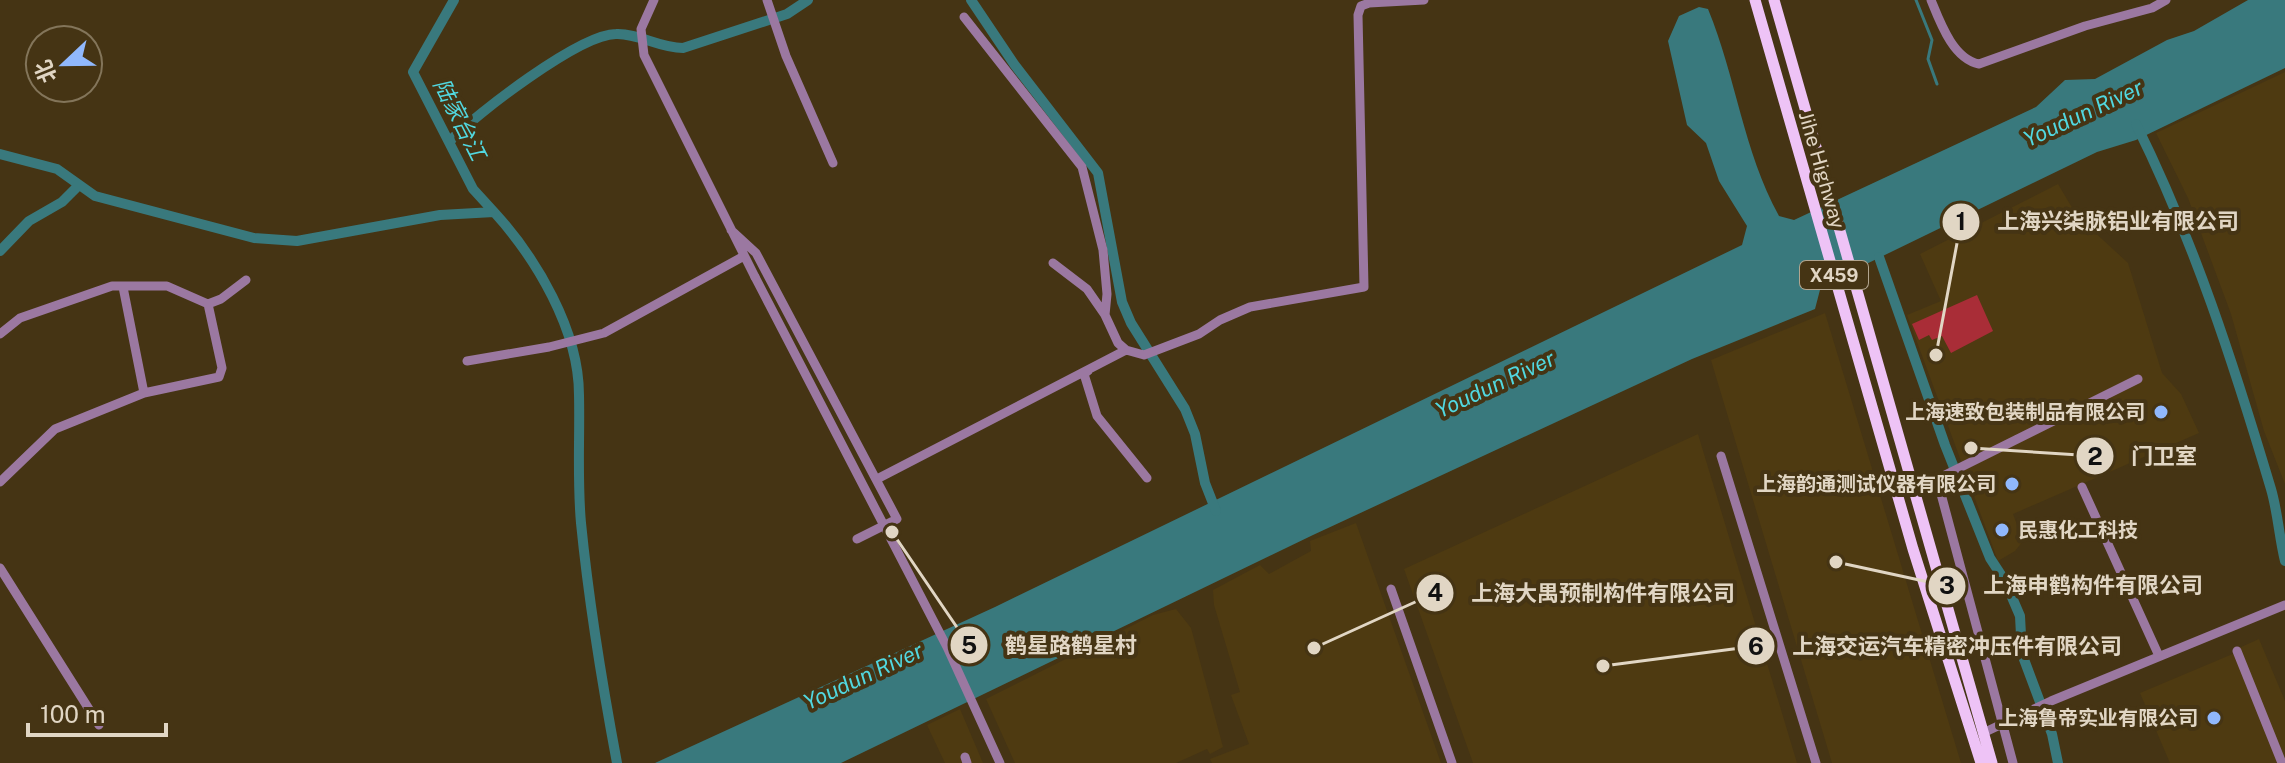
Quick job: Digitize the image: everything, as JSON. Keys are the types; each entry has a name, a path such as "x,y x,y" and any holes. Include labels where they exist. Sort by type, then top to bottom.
{"main road":[{"name":"Jihe Highway","path":"1755,0 1913,549 1981,763"},
{"name":"Jihe Highway","path":"1774,0 1992,763"}],"street":[{"path":"654,0 641,29 642,48 652,75 947,647 1000,763"},
{"path":"1053,263 1087,289 1105,315 1118,343 1126,350 1144,355 1250,307 1364,287 1358,15 1361,6 1369,3 1424,0"},
{"path":"1931,0 1948,36 1971,62 1992,62 2134,14 2166,0"},
{"path":"768,5 833,163"},
{"path":"964,17 981,42 1038,107 1082,167 1103,250 1107,294 1105,315"},
{"path":"731,230 756,253 897,519 857,539"},
{"path":"467,361 591,337 639,316 744,256"},
{"path":"0,334 20,318 96,289 167,286 208,304 221,299 246,280"},
{"path":"123,287 144,393"},
{"path":"0,482 50,432 144,393 219,377 222,368 208,304"},
{"path":"877,479 1126,350"},
{"path":"1088,370 1084,374 1097,416 1147,478"},
{"path":"2013,763 1937,479 2138,379"},
{"path":"1721,456 1816,763"},
{"path":"2082,487 2159,656"},
{"path":"0,568 99,725"},
{"path":"1391,589 1452,763"},
{"path":"1983,733 2032,709 2285,605"},
{"path":"2237,651 2282,763"}],"shaded area":[{"path":"2285,72 2285,484 2264,431 2231,314 2188,198 2156,133"},
{"path":"2058,184 2077,216 2128,263 2162,373 2181,394 2199,433 2013,514 2023,541 2015,551 1998,561 1907,315 1941,301 1920,254"},
{"path":"1977,295 1993,331 1951,353 1942,336 1932,340 1929,335 1919,340 1912,324"},
{"path":"1825,313 1961,763 1832,763 1711,360"},
{"path":"1698,434 1797,763 1473,763 1404,569"},
{"path":"1356,523 1441,763 1212,763 1210,759 1249,744 1231,695 1240,692 1214,605 1213,590 1260,565 1269,574 1311,551 1310,541"},
{"path":"1176,609 1191,628 1223,747 1210,754 1207,749 1176,763 1015,763 986,699 1153,615"},
{"path":"2259,639 2285,701 2285,763 2239,648"},
{"path":"2235,653 2278,763 2170,763 2140,693"},
{"path":"960,709 983,763 945,763 927,725"}],"water":[{"name":"Youdun River","path":"2248,0 2285,0 2285,68 2136,140 2097,152 1821,286 1815,309 1692,359 1313,535 841,763 655,763 995,607 1742,245 1747,226 1719,181 1706,143 1687,125 1668,41 1679,16 1699,7 1708,9 1767,191 1779,216 1794,220 2036,107 2065,80 2095,79 2167,40 2194,31"}],"waterway":[{"name":"陆家台江","path":"454,0 413,72 473,189 494,212"},
{"path":"450,141 529,77 600,37 624,34 683,48 787,14 808,0"},
{"path":"971,0 1014,64 1098,173 1122,302 1131,323 1185,409 1216,511"},
{"path":"1916,0 1932,40 1928,59 1937,84"},
{"path":"2136,124 2176,213 2227,350 2271,489 2285,561"},
{"path":"0,154 57,169 95,196 254,238 297,241 440,215 494,212 539,273 572,345 579,395 579,490 584,553 617,763"},
{"path":"0,251 29,221 62,202 77,187"},
{"path":"1879,257 1945,445 1990,558 2005,581 2020,616 2022,654 2052,734 2058,763"}],"place":[{"name":"上海兴柒脉铝业有限公司","path":"1936,355"},
{"name":"上海速致包装制品有限公司","path":"2161,412"},
{"name":"门卫室","path":"1971,448"},
{"name":"上海韵通测试仪器有限公司","path":"2012,484"},
{"name":"民惠化工科技","path":"2002,530"},
{"name":"鹤星路鹤星村","path":"892,532"},
{"name":"上海申鹤构件有限公司","path":"1836,562"},
{"name":"上海大禺预制构件有限公司","path":"1314,648"},
{"name":"上海交运汽车精密冲压件有限公司","path":"1603,666"},
{"name":"上海鲁帝实业有限公司","path":"2214,718"}]}
